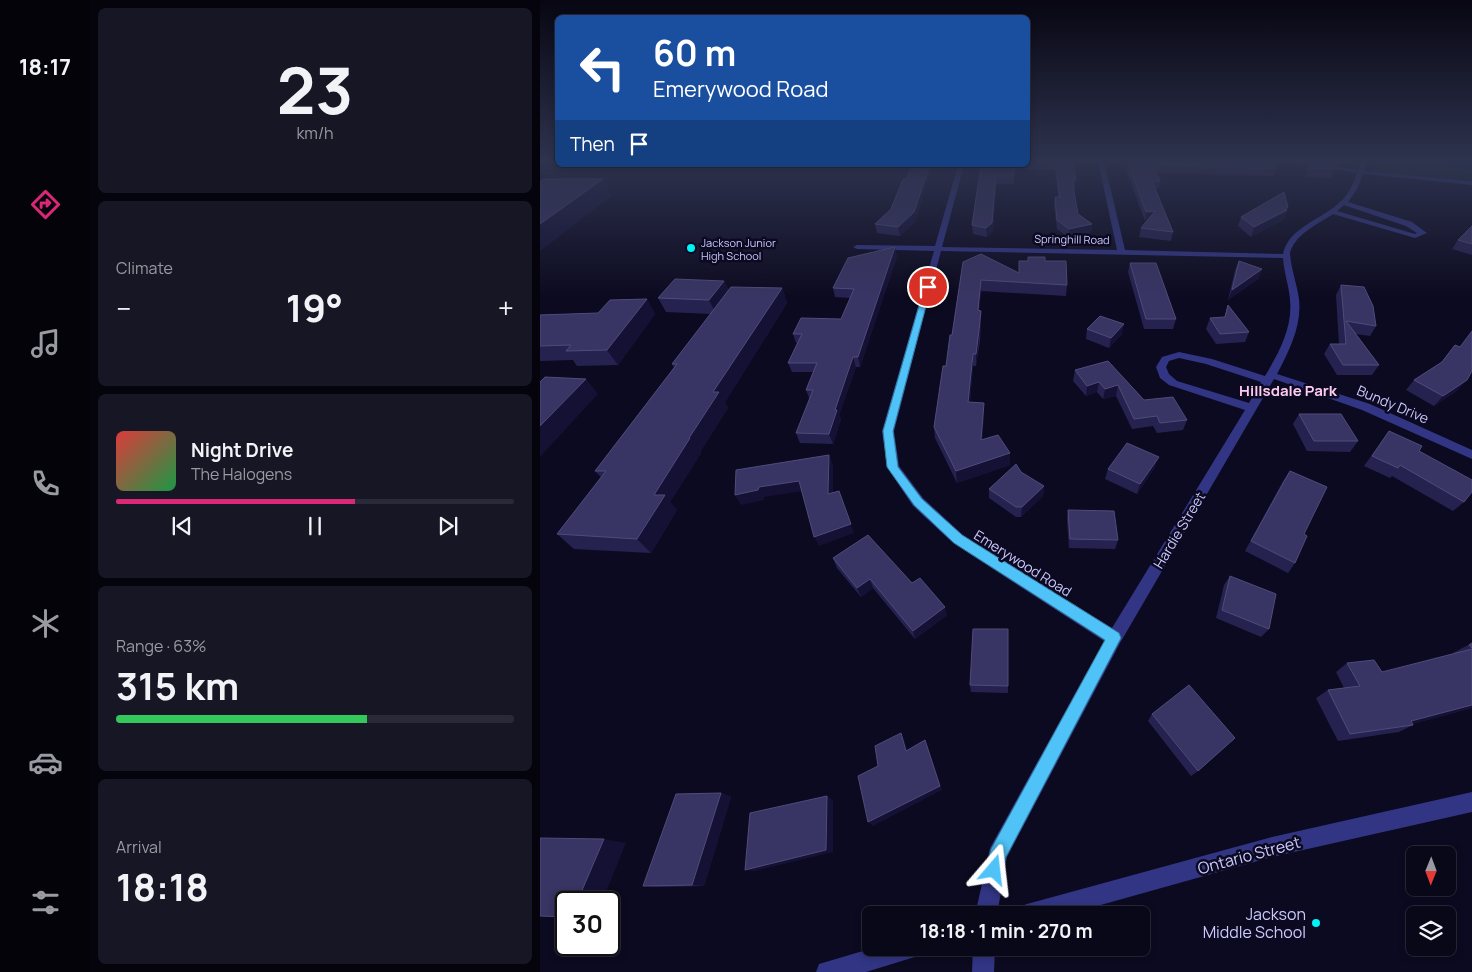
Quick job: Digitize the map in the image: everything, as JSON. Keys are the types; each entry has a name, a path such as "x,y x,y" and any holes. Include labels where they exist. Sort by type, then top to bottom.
{"street":[{"name":"Emerywood Road","path":"950,206 888,431 893,467 918,502 958,539 1114,638"},
{"path":"1111,206 1121,251"},
{"path":"1286,256 1289,246 1295,240 1340,206"},
{"path":"1332,212 1415,236 1423,233 1409,224 1354,206"},
{"name":"Springhill Road","path":"857,247 1121,251 1286,256"},
{"name":"Hardie Street","path":"988,906 997,855 1114,638 1270,378 1293,334 1296,306 1286,256"},
{"name":"Bundy Drive","path":"1252,408 1173,383 1164,376 1161,367 1165,359 1179,355 1270,378 1366,407 1470,450"},
{"name":"Ontario Street","path":"1059,906 1272,847 1472,802"},
{"path":"827,972 882,956"},
{"path":"983,972 984,956"}],"building":[{"path":"540,206 565,206 540,224"},
{"path":"892,206 916,206 914,212 898,227 875,224"},
{"path":"975,206 993,206 992,223 986,228 972,225"},
{"path":"1056,206 1077,206 1078,214 1092,224 1069,229 1057,220"},
{"path":"1144,206 1162,206 1173,232 1141,228 1155,211 1146,212"},
{"path":"1259,206 1288,207 1285,209 1287,210 1254,227 1241,217"},
{"path":"1472,226 1472,244 1458,240"},
{"path":"895,247 858,357 853,357 829,434 796,433 813,390 806,390 817,363 788,363 802,334 793,334 801,318 841,319 854,289 833,288 848,258"},
{"path":"981,254 1019,273 1019,261 1028,261 1028,257 1045,257 1045,261 1066,261 1067,285 981,280 978,310 981,311 979,330 976,354 973,354 968,402 984,403 981,440 998,435 1010,453 956,471 934,427 943,366 946,366 950,335 952,335 963,262"},
{"path":"1239,261 1262,269 1232,290"},
{"path":"1130,263 1156,263 1176,319 1146,319"},
{"path":"675,279 724,281 709,300 658,298"},
{"path":"1341,285 1364,287 1373,306 1376,326 1346,321 1379,365 1343,365 1330,344 1346,344"},
{"path":"731,287 782,288 713,392 719,392 654,495 665,495 637,539 557,534 606,471 595,471 677,364 672,364"},
{"path":"647,299 607,350 566,351 571,345 540,346 540,315 598,313 610,300"},
{"path":"1228,305 1249,332 1220,334 1210,318 1225,317"},
{"path":"1100,316 1124,324 1111,338 1087,329"},
{"path":"1472,331 1472,371 1467,380 1443,396 1414,380 1442,362 1455,345 1460,347"},
{"path":"1108,361 1144,400 1173,397 1187,420 1160,423 1157,416 1134,419 1118,385 1105,389 1099,382 1087,386 1075,370"},
{"path":"545,377 586,379 540,426 540,382"},
{"path":"1299,414 1341,414 1358,441 1314,441"},
{"path":"1389,431 1422,446 1419,451 1472,480 1472,492 1464,502 1400,465 1398,468 1372,456"},
{"path":"1127,443 1159,457 1140,484 1108,469"},
{"path":"829,455 828,494 839,491 851,524 814,537 799,481 759,487 758,490 735,495 736,470"},
{"path":"1016,464 1021,472 1044,486 1022,507 1016,507 989,489"},
{"path":"1290,471 1327,487 1304,534 1307,536 1295,563 1251,541"},
{"path":"1068,510 1114,511 1118,540 1070,539"},
{"path":"868,535 912,583 920,578 945,607 913,631 870,579 857,588 833,558"},
{"path":"1230,576 1276,594 1269,629 1222,610"},
{"path":"973,629 1008,629 1008,686 970,685"},
{"path":"1472,649 1472,705 1411,721 1413,725 1350,734 1328,690 1360,686 1347,663 1374,660 1382,672"},
{"path":"1189,685 1235,738 1198,771 1152,714"},
{"path":"901,733 906,751 925,740 940,786 868,822 858,776 878,766 875,746"},
{"path":"721,793 692,885 643,886 676,794"},
{"path":"827,796 826,850 745,870 750,813"},
{"path":"540,838 604,839 582,891 555,891 555,917 540,916"}],"place":[{"name":"Jackson Junior High School","path":"691,248"},
{"name":"Jackson Middle School","path":"1316,923"}],"district":[{"name":"Hillsdale Park","path":"1288,390"}],"route":[{"path":"928,287 888,431 893,467 918,502 958,539 1114,638 997,855 994,870"}]}
